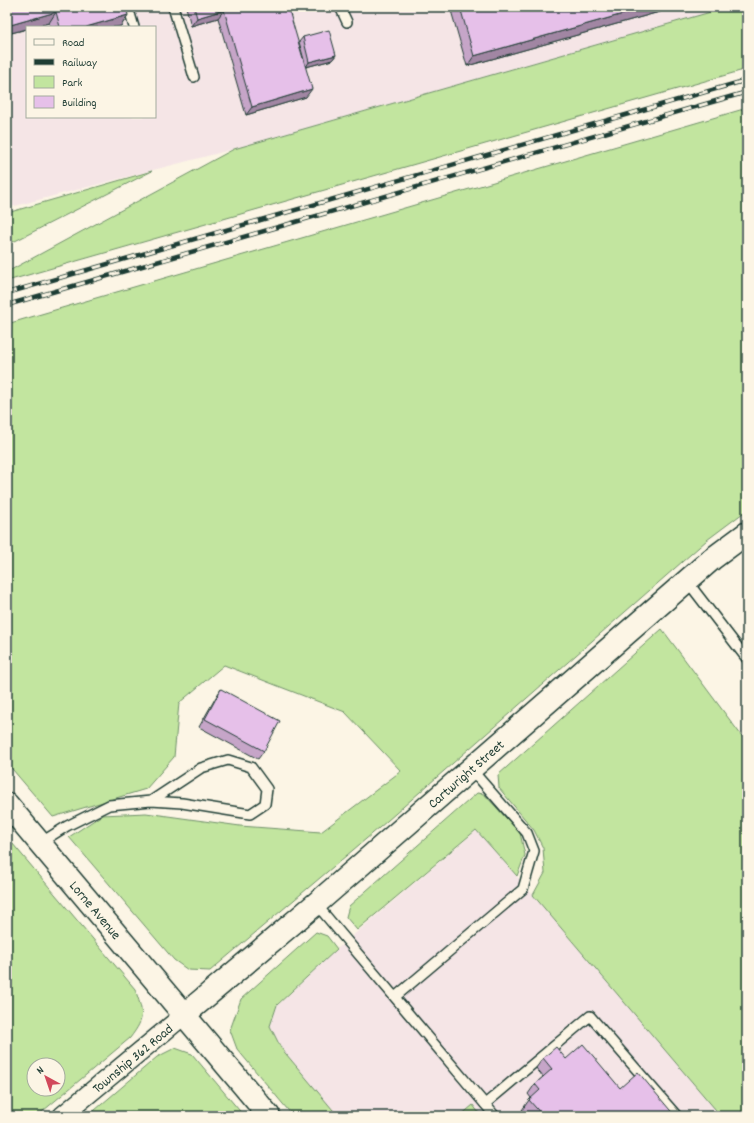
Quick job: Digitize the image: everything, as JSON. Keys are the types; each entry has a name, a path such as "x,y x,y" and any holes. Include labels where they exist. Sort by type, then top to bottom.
{"street":[{"name":"Cartwright Street","path":"184,1015 316,904 687,581 747,533"},
{"name":"Lorne Avenue","path":"7,804 269,1116"},
{"name":"Township 362 Road","path":"62,1116 184,1015"}],"lane":[{"path":"128,7 134,26"},
{"path":"173,7 194,77"},
{"path":"340,7 347,22"},
{"path":"687,581 747,659"},
{"path":"40,844 67,826 109,805 151,801 182,803 250,814 265,804 267,789 251,767 228,760 201,768 151,801"},
{"path":"395,997 524,889 534,851 527,833 471,769"},
{"path":"316,904 494,1116"},
{"path":"485,1104 590,1016 677,1116"}],"shaded area":[{"path":"7,7 728,7 238,148 7,208"},
{"path":"477,830 721,1116 338,1116 281,1048 270,1026 277,1006 337,949"}],"green space":[{"path":"728,7 747,7 747,69 7,281 7,272 234,149"},
{"path":"747,108 747,510 707,540 379,828 210,971 188,970 174,960 69,837 102,815 146,813 240,826 321,832 401,771 345,712 224,665 179,703 174,757 146,789 53,817 7,763 7,324"},
{"path":"152,171 19,239 7,245 7,213"},
{"path":"662,629 747,743 747,1116 721,1116 533,895 545,873 543,848 534,830 499,788 498,775"},
{"path":"477,793 484,794 520,833 525,855 517,876 476,830 357,930 346,917 349,906"},
{"path":"7,837 135,989 142,1015 139,1025 130,1038 66,1092 66,1057 26,1057 26,1097 60,1097 37,1116 7,1116"},
{"path":"316,932 327,936 337,949 277,1005 270,1026 281,1048 338,1116 293,1116 237,1049 230,1030 241,999"},
{"path":"175,1048 192,1054 244,1116 88,1116 157,1057"},
{"path":"473,1105 481,1116 460,1116"}],"building":[{"path":"7,7 126,7 128,15 90,26 60,26 56,12 7,26"},
{"path":"194,7 288,7 312,89 252,107 224,10 197,18"},
{"path":"460,7 648,7 474,56"},
{"path":"329,30 336,55 309,62 303,37"},
{"path":"221,689 280,721 264,751 205,719"},
{"path":"583,1044 620,1088 638,1072 675,1116 543,1116 529,1100 540,1090 535,1084 552,1069 543,1058 556,1047 566,1059"}],"railway":[{"path":"7,293 747,80"},
{"path":"7,305 747,92"}]}
